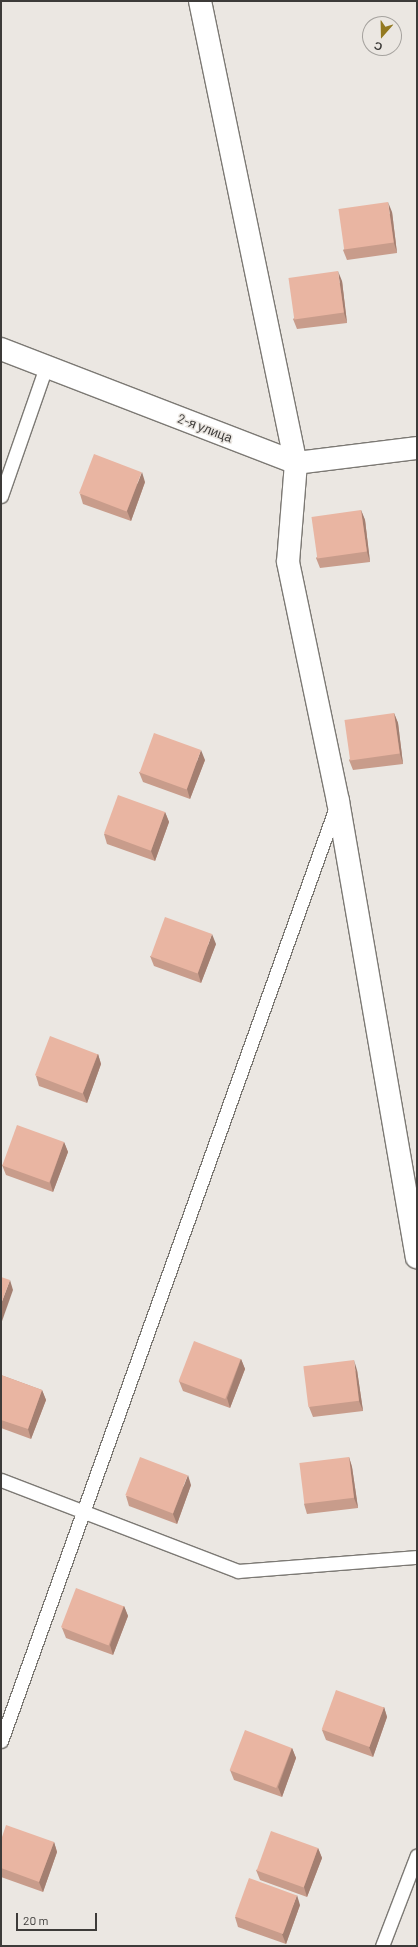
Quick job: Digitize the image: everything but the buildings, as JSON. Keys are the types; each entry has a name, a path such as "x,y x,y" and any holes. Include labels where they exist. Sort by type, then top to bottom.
{"street":[{"path":"200,1 296,463 288,562 338,801 417,1257"},
{"name":"2-я улица","path":"1,349 296,463 417,448"}],"lane":[{"path":"1,496 46,367"},
{"path":"1,1741 338,801"},
{"path":"1,1480 238,1571 417,1556"},
{"path":"382,1946 417,1855"}]}
